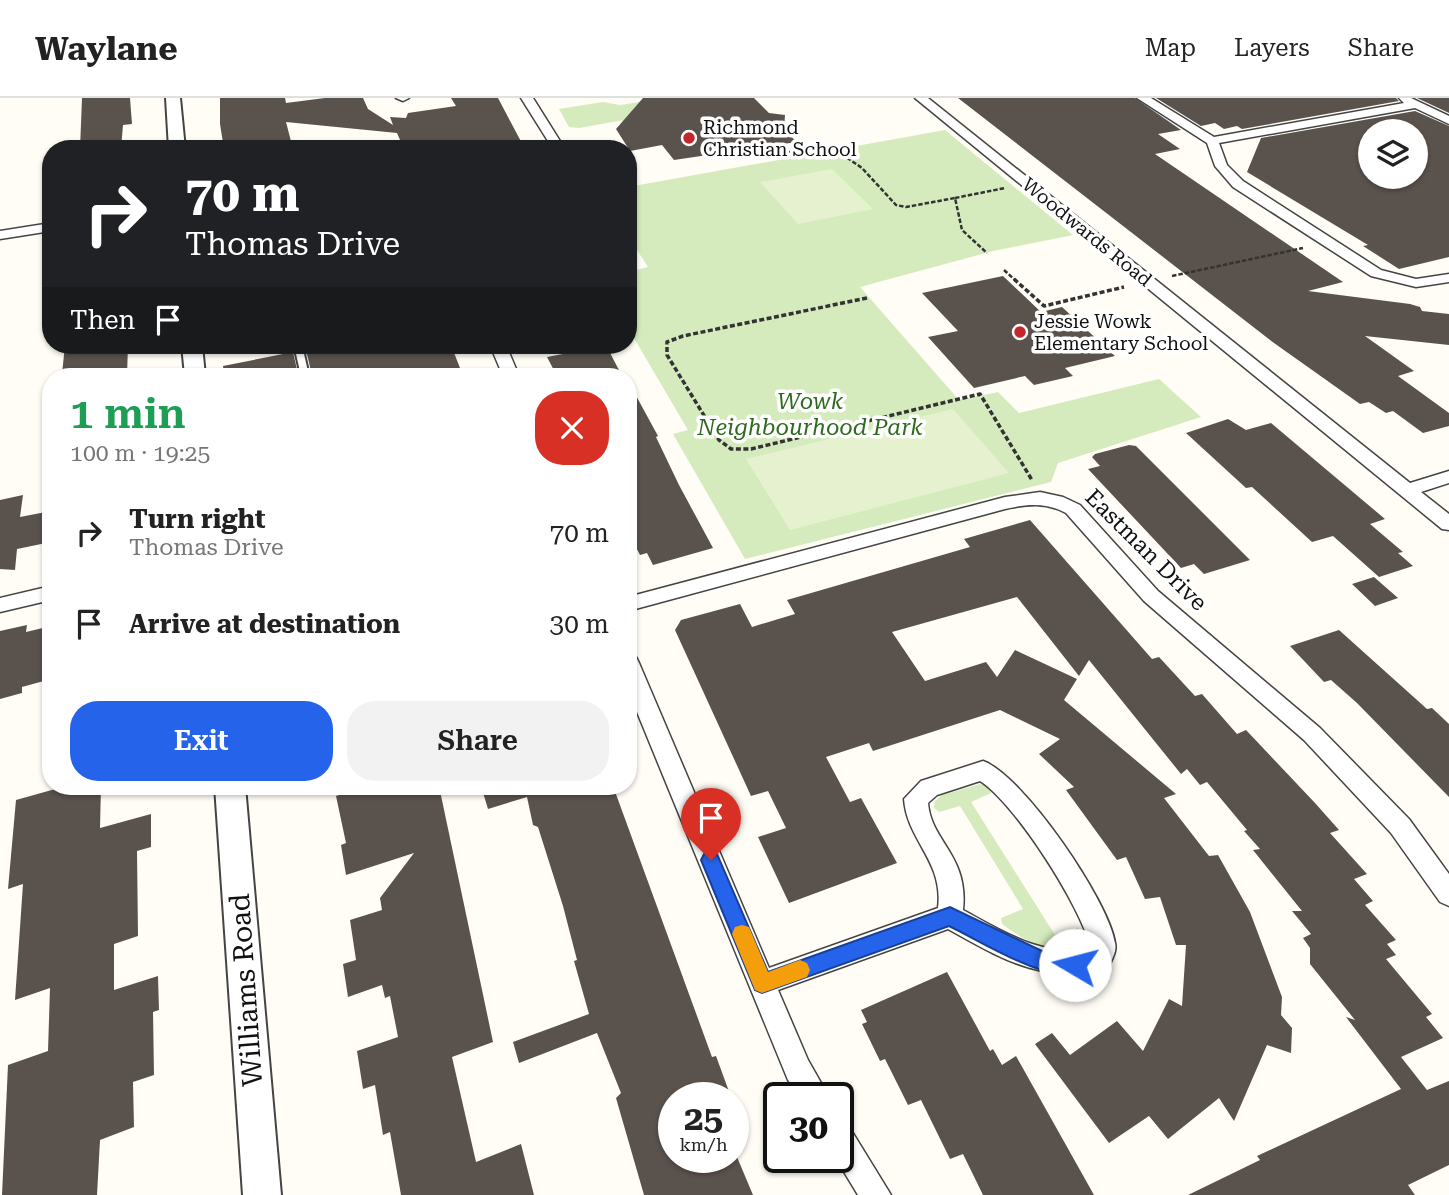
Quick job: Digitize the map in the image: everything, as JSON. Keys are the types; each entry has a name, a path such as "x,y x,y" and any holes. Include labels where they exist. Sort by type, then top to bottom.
{"street":[{"path":"173,98 176,140"},
{"path":"527,98 553,140"},
{"name":"Woodwards Road","path":"921,98 1449,524"},
{"path":"1143,98 1212,141 1222,166 1238,184 1326,242 1390,278 1416,283 1449,278"},
{"path":"1402,98 1449,120"},
{"path":"1212,141 1415,105"},
{"path":"0,236 42,229"},
{"path":"1407,490 1449,477"},
{"path":"637,602 1005,503 1041,496"},
{"name":"Eastman Drive","path":"1041,496 1062,501 1073,509 1151,596 1312,734 1400,826 1449,894"},
{"path":"0,605 42,595"},
{"path":"637,684 798,1070 806,1082"},
{"path":"762,983 950,916 1039,960 1059,965 1089,962 1101,955 1103,946 1097,923 1018,802 1003,782 983,771 929,788 916,799 920,818 948,865 954,891 950,916"},
{"name":"Williams Road","path":"231,795 262,1195"},
{"path":"854,1160 876,1195"}],"path":[{"path":"789,152 800,157 824,154 850,159 896,205 906,207 1026,183"},
{"path":"955,198 962,230 987,253"},
{"path":"1164,278 1326,242"},
{"path":"1004,270 1044,306 1136,285"},
{"path":"867,298 683,335 667,342 667,355 719,440 731,449 751,449 980,394 1041,496"}],"green space":[{"path":"603,102 620,105 640,102 652,115 579,128 569,127 559,109"},
{"name":"Wowk Neighbourhood Park","path":"945,130 1073,235 993,251 860,287 959,400 998,392 1019,413 1159,379 1201,417 1058,463 1051,482 745,559 673,434 688,430 637,343 637,270 648,267 637,250 637,185"},
{"path":"832,169 873,209 798,224 760,182"},
{"path":"953,409 1009,473 790,530 746,459"},
{"path":"980,784 988,786 991,793 971,802 1055,935 1078,928 1084,938 1081,944 1060,949 1040,946 1020,937 1002,924 1001,918 1023,909 960,806 939,812 934,808 935,801 942,795"}],"building":[{"path":"82,98 130,98 132,124 123,125 122,140 80,140"},
{"path":"220,98 285,98 286,103 325,98 363,98 368,109 393,125 390,117 406,118 408,113 456,106 451,98 498,98 520,140 400,140 397,133 286,122 291,140 223,140"},
{"name":"Richmond Christian School","path":"643,98 754,98 769,113 785,115 784,130 797,142 674,160 662,145 637,150 637,140 623,140 616,129"},
{"path":"958,98 1135,98 1181,130 1158,134 1180,149 1155,154 1343,282 1308,291 1410,304 1420,307 1422,311 1449,314 1449,345 1365,336 1414,371 1398,376 1449,413 1449,426 1423,433 1393,411 1386,413 1369,402 1360,404 1274,343"},
{"path":"1156,98 1396,98 1399,101 1242,129 1237,126 1224,129 1215,123 1201,126"},
{"path":"1417,98 1449,98 1449,113"},
{"path":"1415,111 1449,126 1449,257 1399,269 1363,246 1368,245 1247,172 1261,138 1358,121 1358,189 1428,189 1428,119 1369,119"},
{"name":"Jessie Wowk Elementary School","path":"1003,276 1041,312 1062,307 1115,356 1065,368 1073,376 1034,385 1025,376 974,388 928,337 958,331 922,293"},
{"path":"64,354 128,354 127,368 63,368"},
{"path":"293,354 297,368 223,368"},
{"path":"307,354 455,354 460,368 310,368"},
{"path":"563,354 611,354 618,368 553,368 547,357"},
{"path":"637,398 713,548 653,565 647,553 640,555 637,549"},
{"path":"1228,419 1246,430 1271,423 1385,519 1370,524 1403,552 1398,553 1413,566 1379,577 1333,536 1312,542 1252,487 1246,488 1186,433"},
{"path":"1129,445 1136,446 1250,560 1204,574 1194,564 1181,568 1088,469 1100,466 1092,457 1095,454"},
{"path":"23,495 20,517 42,513 42,544 17,549 15,570 0,569 0,500"},
{"path":"1030,520 1152,659 1159,657 1195,696 1202,694 1237,734 1246,730 1339,830 1330,833 1367,874 1354,879 1373,901 1365,905 1396,940 1387,944 1396,955 1386,959 1432,1014 1426,1017 1443,1038 1401,1057 1427,1090 1449,1081 1449,1165 1408,1185 1415,1195 1188,1195 1260,1160 1257,1156 1401,1089 1346,1017 1355,1020 1310,964 1310,948 1303,938 1311,934 1292,911 1302,911 1253,850 1260,849 1244,831 1247,830 1207,782 1200,785 1187,769 1181,774 1089,660 1079,676 1017,597 892,632 925,681 986,662 997,677 1015,650 1077,679 1064,700 1176,794 1164,798 1209,856 1218,855 1250,912 1282,997 1281,1015 1292,1028 1291,1053 1267,1045 1234,1121 1219,1098 1168,1139 1149,1116 1109,1143 1035,1044 1052,1033 1070,1055 1117,1021 1143,1051 1169,999 1182,1006 1186,945 1176,945 1160,897 1145,899 1126,857 1117,860 1066,790 1074,787 1039,754 1060,739 1000,710 873,751 869,743 826,757 850,802 861,798 897,863 789,903 758,837 786,828 768,791 751,796 675,630 681,620 740,604 752,627 795,614 787,600 970,547 964,539"},
{"path":"1374,577 1398,598 1375,606 1352,584"},
{"path":"27,625 26,632 42,628 42,681 22,687 22,693 0,699 0,631"},
{"path":"1339,630 1427,709 1432,708 1449,724 1449,797 1357,703 1331,680 1324,682 1290,646"},
{"path":"42,793 42,795 101,795 100,828 151,814 151,847 137,851 138,936 114,944 114,990 158,976 159,1010 153,1012 154,1075 133,1082 134,1127 100,1140 97,1195 2,1195 8,1065 48,1051 50,988 15,1000 23,884 8,889 16,800"},
{"path":"441,795 493,1042 452,1057 476,1162 521,1144 534,1195 401,1195 390,1132 383,1135 375,1085 363,1089 357,1051 398,1037 390,996 385,998 382,985 348,997 343,964 356,960 350,920 382,910 380,898 414,853 346,875 341,845 346,843 336,796"},
{"path":"484,795 616,795 712,1057 716,1056 726,1082 658,1082 658,1173 744,1173 753,1195 644,1195 616,1098 621,1093 597,1033 519,1063 513,1042 589,1014 574,961 577,960 563,906 538,827 533,825 527,797 488,809"},
{"path":"947,972 990,1051 993,1049 1002,1065 1016,1056 1094,1195 983,1195 963,1154 950,1159 921,1100 908,1105 885,1059 880,1061 862,1024 867,1022 861,1010"}],"slow traffic":[{"path":"742,934 762,983 800,970"}],"place":[{"name":"Richmond Christian School","path":"689,138"},
{"name":"Jessie Wowk Elementary School","path":"1020,332"}],"route":[{"path":"711,860 762,983 950,916 1039,960 1059,965 1075,965"}]}
